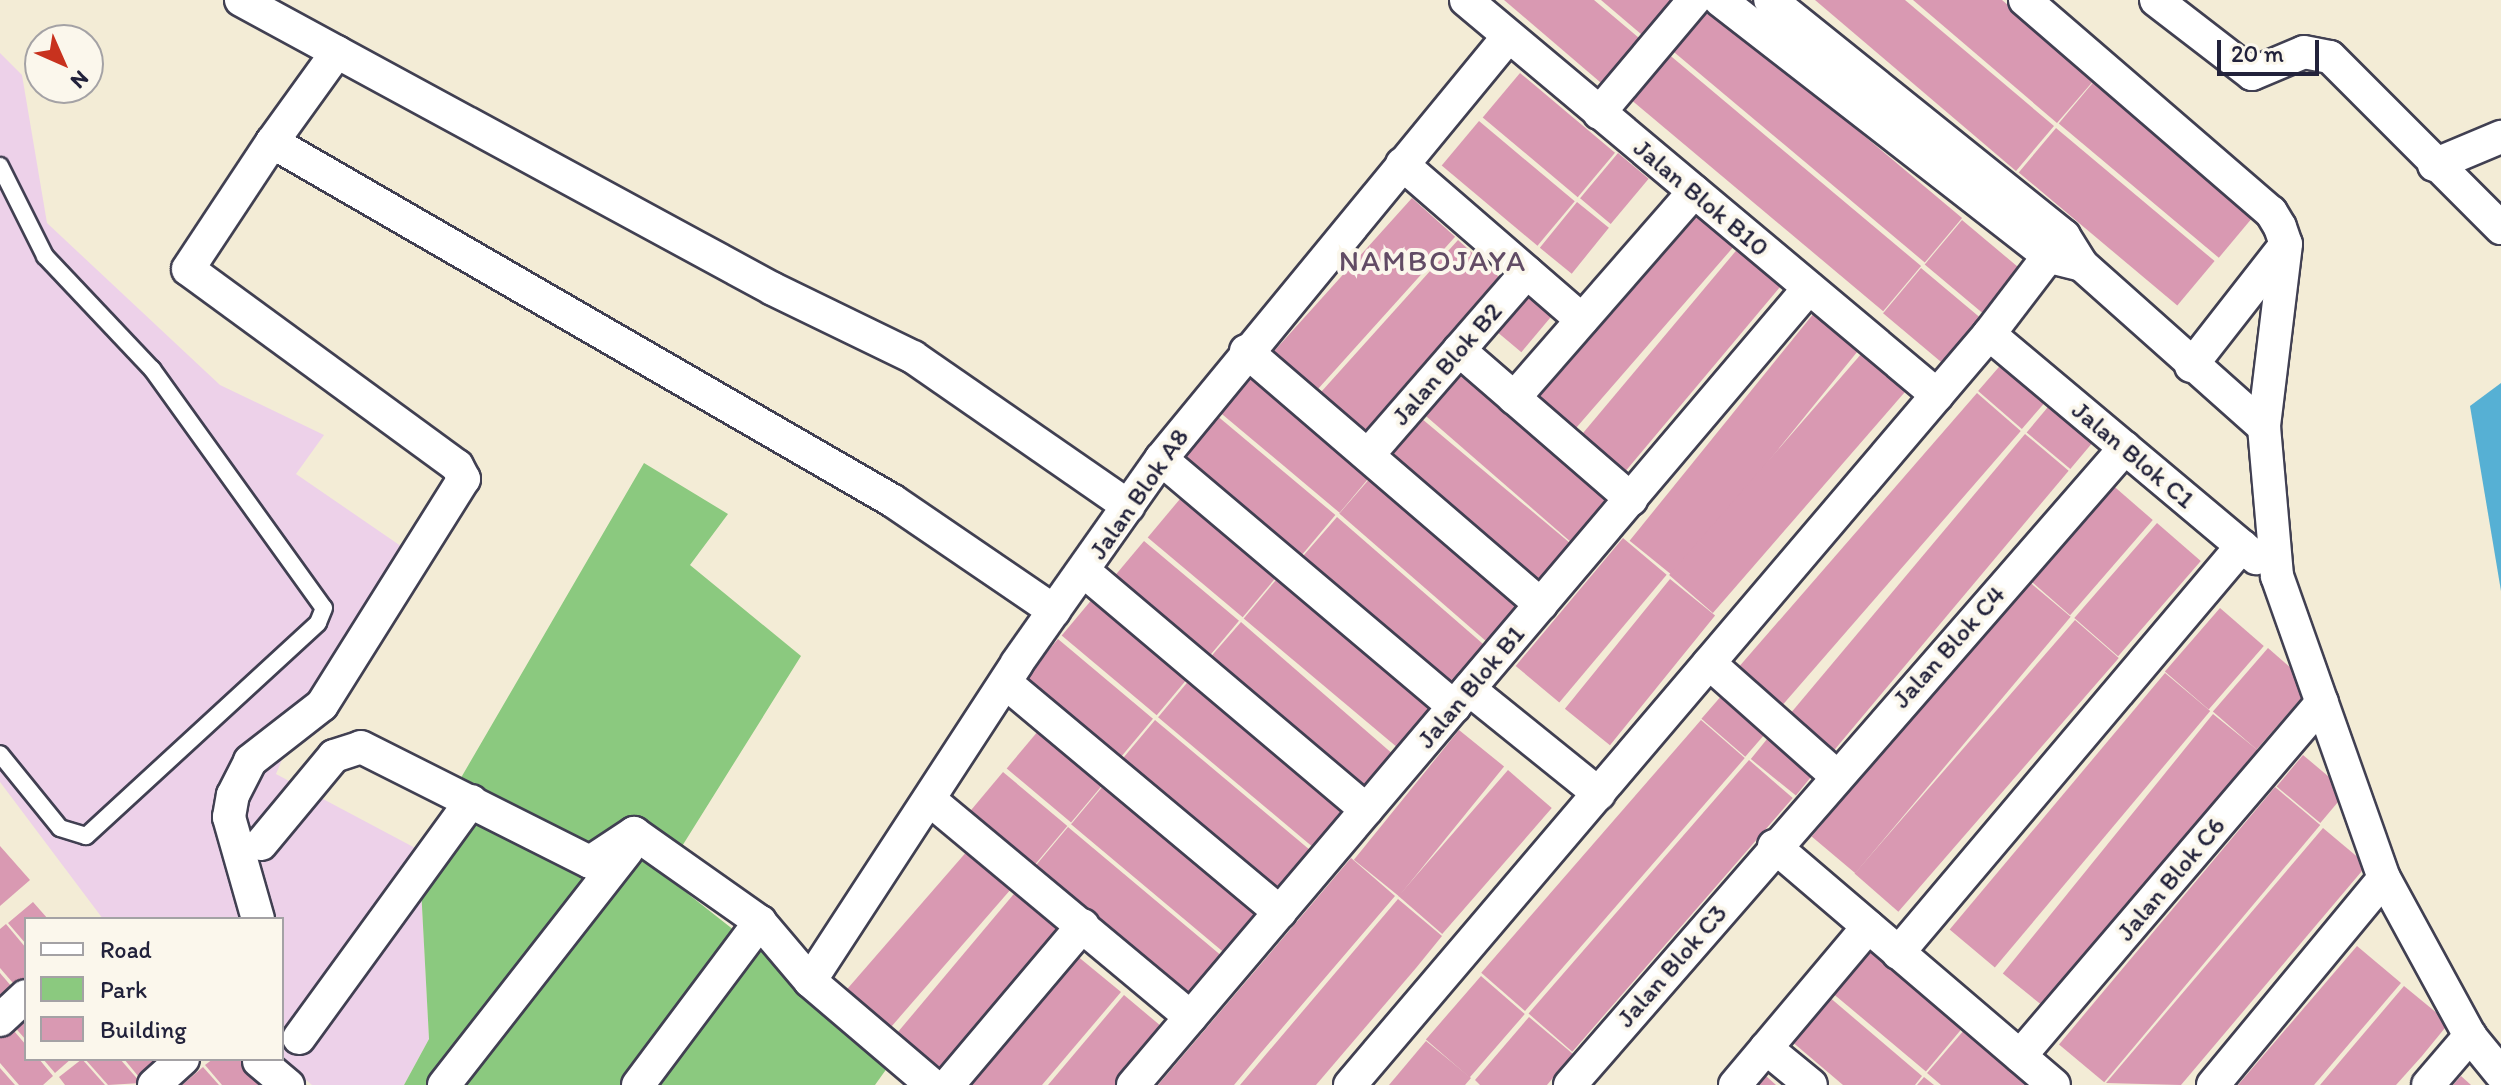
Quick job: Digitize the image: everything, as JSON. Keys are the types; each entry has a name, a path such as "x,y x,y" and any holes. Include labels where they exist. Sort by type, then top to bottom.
{"street":[{"path":"241,0 773,289 913,357 1128,506"},
{"name":"Jalan Blok B10","path":"1466,0 1937,395"},
{"path":"1599,113 1694,0"},
{"path":"1720,0 2082,265 2191,366 2264,427"},
{"path":"1770,0 2057,247"},
{"path":"2025,0 2271,212 2286,244 2264,427 2277,576 2384,878 2470,1036 2501,1074"},
{"path":"2156,0 2252,74 2304,52 2330,57 2434,165 2501,228"},
{"name":"Jalan Blok A8","path":"810,981 1054,611 1086,573 1161,459 1246,351 1508,37"},
{"path":"257,917 229,817 233,795 250,761 322,705 464,479 457,466 188,269 272,142 337,52"},
{"path":"2434,165 2501,137"},
{"path":"272,142 893,501 1054,611"},
{"path":"1402,164 1582,320"},
{"path":"1514,398 1694,192"},
{"path":"2191,366 2286,244"},
{"path":"1350,1085 1989,334 2057,247"},
{"name":"Jalan Blok B2","path":"1368,455 1527,272"},
{"name":"Jalan Blok B1","path":"1133,1085 1809,288"},
{"name":"Jalan Blok C1","path":"1989,334 2277,576"},
{"path":"1459,350 1631,499"},
{"path":"1246,351 1541,605"},
{"name":"Jalan Blok C4","path":"1774,846 2125,448"},
{"path":"1161,459 1462,698 1599,794"},
{"path":"1898,953 2242,546"},
{"path":"1086,573 1366,810"},
{"path":"1709,663 1835,775"},
{"path":"1007,684 1280,912"},
{"name":"Jalan Blok C6","path":"2020,1056 2322,702"},
{"path":"261,844 334,756 347,749 361,747 590,862 624,836 639,836 760,922 810,981 932,1085"},
{"path":"930,800 1190,1017"},
{"path":"299,1038 471,801"},
{"path":"444,1085 639,836"},
{"path":"1774,846 2054,1085"},
{"name":"Jalan Blok C3","path":"1570,1085 1774,846"},
{"path":"2213,1085 2384,878"},
{"path":"638,1085 760,922"},
{"path":"948,1085 1083,925"},
{"path":"1735,1085 1868,927"},
{"path":"0,1020 24,998"},
{"path":"2428,1085 2470,1036"},
{"path":"1766,1048 1811,1085"},
{"path":"154,1085 181,1061"},
{"path":"259,1061 288,1085"}],"lane":[{"path":"0,166 45,256 152,369 324,608 318,623 86,836 60,828 0,754"}],"shaded area":[{"path":"0,53 22,75 24,104 27,104 47,223 220,385 324,435 296,474 411,553 305,704 276,774 419,850 429,1039 404,1085 312,1085 282,1061 284,917 101,917 0,782"}],"green space":[{"path":"644,463 728,514 690,565 801,656 664,875 895,1057 875,1085 404,1085 429,1039 419,850"}],"water":[{"path":"2501,383 2501,591 2470,406"}],"building":[{"path":"1504,0 1594,0 1645,43 1607,88"},
{"path":"1601,0 1681,0 1648,40"},
{"path":"1815,0 1905,0 2054,126 2016,171"},
{"path":"1913,0 2002,0 2095,79 2057,123"},
{"path":"1707,4 1962,218 1925,262 1670,48"},
{"path":"1666,52 1921,266 1883,311 1628,97"},
{"path":"1520,73 1615,153 1578,197 1483,117"},
{"path":"2096,79 2256,213 2219,258 2059,123"},
{"path":"1479,121 1575,201 1537,246 1442,165"},
{"path":"2056,128 2215,261 2177,305 2019,172"},
{"path":"1618,153 1649,179 1611,224 1580,198"},
{"path":"1412,198 1455,237 1315,393 1271,354"},
{"path":"1577,202 1609,228 1572,274 1540,248"},
{"path":"1693,205 1737,243 1572,432 1528,394"},
{"path":"1962,220 2026,274 1989,318 1925,264"},
{"path":"1458,240 1502,279 1363,434 1319,395"},
{"path":"1740,246 1784,283 1622,476 1578,439"},
{"path":"1921,268 1985,322 1947,367 1883,313"},
{"path":"1528,282 1559,308 1521,352 1491,326"},
{"path":"1814,313 1859,350 1675,577 1630,541"},
{"path":"1862,353 1906,391 1713,613 1669,575"},
{"path":"2005,360 2049,398 2022,429 1978,391"},
{"path":"1249,361 1377,468 1340,513 1212,405"},
{"path":"1456,364 1613,500 1574,545 1417,409"},
{"path":"1977,393 2021,431 1773,716 1730,678"},
{"path":"2053,401 2097,438 2070,469 2027,432"},
{"path":"1209,409 1335,515 1297,560 1171,454"},
{"path":"1415,413 1574,546 1536,590 1378,457"},
{"path":"2025,434 2069,471 1826,759 1783,723"},
{"path":"1378,469 1535,605 1496,650 1339,514"},
{"path":"2109,482 2153,520 2070,615 2026,577"},
{"path":"1185,493 1280,573 1243,617 1148,537"},
{"path":"1337,517 1494,653 1455,698 1298,562"},
{"path":"2157,523 2201,561 2118,656 2074,618"},
{"path":"1623,538 1667,575 1559,703 1516,666"},
{"path":"1144,541 1239,621 1202,665 1107,585"},
{"path":"1281,574 1440,708 1403,752 1244,618"},
{"path":"1670,579 1715,616 1610,745 1565,709"},
{"path":"2027,580 2071,617 1855,873 1812,837"},
{"path":"1099,591 1194,671 1157,715 1062,635"},
{"path":"2220,608 2264,646 2209,709 2165,671"},
{"path":"2075,620 2119,658 1898,912 1855,874"},
{"path":"1241,622 1398,758 1359,804 1202,667"},
{"path":"1058,639 1153,719 1116,763 1021,683"},
{"path":"2268,648 2312,686 2257,749 2213,711"},
{"path":"1196,672 1355,805 1317,850 1158,717"},
{"path":"2165,673 2210,711 1995,968 1950,930"},
{"path":"1729,687 1773,725 1745,757 1701,719"},
{"path":"2213,714 2258,751 2048,1010 2003,974"},
{"path":"1155,720 1314,853 1276,898 1117,765"},
{"path":"1701,720 1745,758 1525,1011 1481,973"},
{"path":"1044,724 1108,778 1071,822 1007,768"},
{"path":"1776,728 1821,765 1796,796 1751,759"},
{"path":"1459,730 1504,767 1399,896 1354,860"},
{"path":"2303,755 2347,792 2320,823 2277,786"},
{"path":"1749,760 1793,798 1572,1052 1529,1014"},
{"path":"1508,770 1552,808 1442,934 1398,896"},
{"path":"1003,772 1067,826 1030,870 966,816"},
{"path":"1109,779 1268,912 1230,957 1071,824"},
{"path":"2275,787 2320,825 2104,1082 2059,1044"},
{"path":"1068,827 1227,960 1189,1004 1031,871"},
{"path":"2323,828 2367,865 2181,1085 2106,1083"},
{"path":"975,842 1019,880 882,1038 838,1000"},
{"path":"0,846 30,880 0,906"},
{"path":"1351,858 1395,896 1234,1085 1158,1085"},
{"path":"1023,883 1067,920 932,1080 889,1043"},
{"path":"1398,899 1442,936 1416,968 1316,1085 1240,1085"},
{"path":"33,902 46,917 24,917 24,942 8,923"},
{"path":"6,924 24,946 24,986 19,990 0,968 0,929"},
{"path":"2357,946 2401,983 2320,1078 2314,1085 2238,1085"},
{"path":"1869,948 1963,1027 1926,1071 1832,992"},
{"path":"1076,955 1121,992 1042,1085 971,1085 968,1082"},
{"path":"0,973 18,994 0,1010"},
{"path":"1481,976 1525,1014 1470,1077 1426,1039"},
{"path":"2404,986 2449,1023 2422,1056 2396,1085 2320,1085"},
{"path":"1124,995 1168,1032 1124,1085 1048,1085"},
{"path":"1828,996 1922,1076 1915,1085 1843,1085 1790,1040"},
{"path":"24,1014 24,1038 12,1024"},
{"path":"1529,1017 1573,1054 1547,1085 1480,1085 1475,1080"},
{"path":"9,1025 24,1043 24,1061 41,1061 53,1076 43,1085 19,1085 0,1063 0,1033"},
{"path":"1965,1029 2031,1085 1941,1085 1927,1073"},
{"path":"1426,1041 1471,1078 1465,1085 1389,1085"},
{"path":"45,1061 69,1061 55,1073"},
{"path":"84,1061 105,1085 65,1085 59,1077"},
{"path":"87,1061 122,1061 141,1083 108,1085"},
{"path":"126,1061 167,1061 143,1082"},
{"path":"210,1061 246,1061 266,1085 222,1085 205,1065"},
{"path":"203,1067 219,1085 182,1085"},
{"path":"0,1068 15,1085 0,1085"},
{"path":"1766,1076 1776,1085 1758,1085"},
{"path":"2461,1076 2471,1085 2453,1085"},
{"path":"1924,1077 1934,1085 1917,1085"}],"district":[{"name":"NAMBOJAYA","path":"1433,261"}]}
